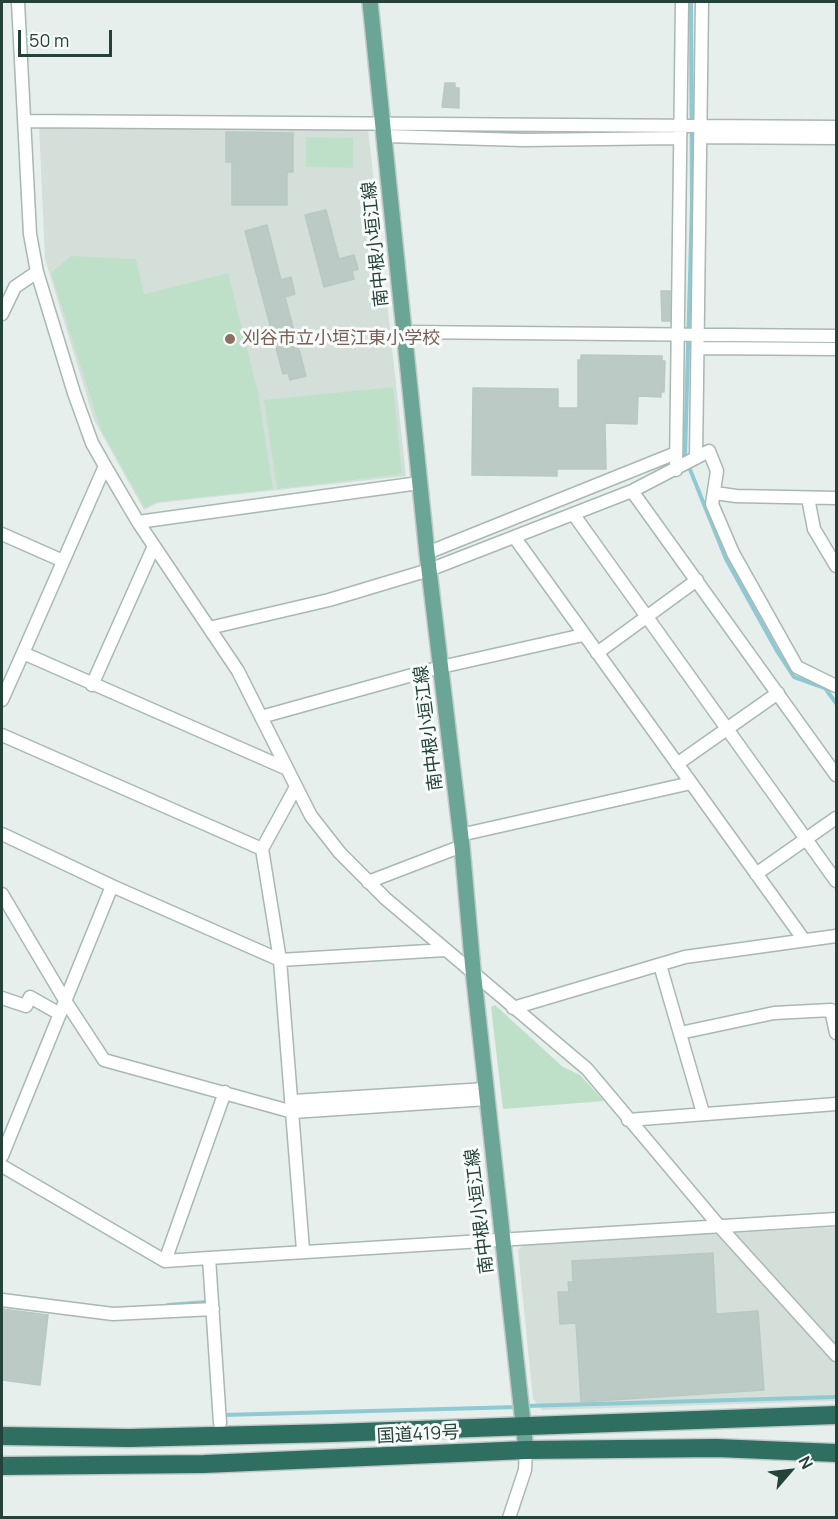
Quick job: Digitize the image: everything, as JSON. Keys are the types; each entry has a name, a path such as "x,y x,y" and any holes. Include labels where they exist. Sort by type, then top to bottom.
{"highway":[{"name":"国道419号","path":"2,1436 129,1438 833,1415"},
{"name":"国道419号","path":"2,1466 204,1464 526,1450 717,1448 837,1453"}],"main road":[{"name":"南中根小垣江線","path":"370,2 385,130 419,483 461,841 486,1094 526,1450"}],"street":[{"path":"18,2 26,121 30,234 37,272 74,393 92,443 138,522 238,670 311,816 368,882 587,1069 720,1227 837,1355"},
{"path":"678,469 676,453 681,334 682,2"},
{"path":"695,459 702,2"},
{"path":"26,121 385,130 700,130 837,127"},
{"path":"700,130 837,138"},
{"path":"2,314 15,287 37,272"},
{"path":"404,332 837,336"},
{"path":"698,348 837,349"},
{"path":"209,628 329,600 429,570 632,491 709,451 717,471 712,504 733,553 797,667 837,686"},
{"path":"427,553 676,453"},
{"path":"2,700 105,466"},
{"path":"138,522 419,483"},
{"path":"632,491 837,775"},
{"path":"715,493 736,496 837,498"},
{"path":"808,498 814,530 837,566"},
{"path":"574,515 837,881"},
{"path":"2,534 63,561"},
{"path":"515,538 804,940"},
{"path":"92,685 154,546"},
{"path":"597,654 697,580"},
{"path":"261,717 441,667 584,635"},
{"path":"23,653 285,768"},
{"path":"677,764 777,693"},
{"path":"2,735 262,849"},
{"path":"368,882 461,841 691,783"},
{"path":"296,787 262,849 280,960 303,1250"},
{"path":"756,874 837,818"},
{"path":"2,834 112,886 280,960 446,950"},
{"path":"2,1156 112,886"},
{"path":"2,894 66,1002 104,1060 225,1092 293,1106 486,1094"},
{"path":"513,1008 685,957 837,936"},
{"path":"660,964 704,1113"},
{"path":"2,998 26,1006 30,997 60,1014"},
{"path":"680,1033 774,1013 831,1010 837,1033"},
{"path":"165,1262 225,1092"},
{"path":"628,1120 837,1104"},
{"path":"2,1167 165,1262 303,1250 837,1219"},
{"path":"209,1258 219,1423"},
{"path":"2,1300 113,1314 213,1309"},
{"path":"509,1518 525,1470 526,1450"}],"shaded area":[{"name":"刈谷市立小垣江東小学校","path":"39,125 368,128 406,476 158,503 144,510 94,420 45,259"},
{"path":"836,1227 836,1401 542,1410 533,1399 518,1250 523,1245"}],"green space":[{"path":"306,137 353,138 353,168 306,167"},
{"path":"71,256 136,259 144,294 228,273 258,393 273,489 157,502 145,508 101,430 51,273"},
{"path":"393,387 402,474 277,489 264,400"},
{"path":"495,1005 563,1067 580,1075 604,1101 503,1109 491,1007"}],"building":[{"path":"445,83 455,83 455,88 459,88 459,108 442,107"},
{"path":"226,132 293,133 293,172 287,172 287,205 232,205 232,162 226,162"},
{"path":"326,210 339,259 354,255 358,269 352,271 354,279 324,287 305,215"},
{"path":"267,225 281,280 291,277 295,294 285,297 306,376 290,380 288,373 283,374 245,231"},
{"path":"661,291 670,291 670,321 662,321"},
{"path":"581,355 662,356 662,361 665,361 664,392 661,392 661,397 638,396 637,424 605,423 606,469 557,469 557,476 472,475 473,388 558,389 558,408 578,408 578,360 581,360"},
{"path":"713,1253 716,1314 758,1311 764,1390 581,1402 576,1323 560,1324 558,1292 569,1292 568,1282 573,1282 572,1261"},
{"path":"2,1309 48,1315 40,1385 2,1380"}],"waterway":[{"path":"691,2 692,204 685,457 726,559 777,651 794,677 825,688 836,703"},
{"path":"168,1305 207,1302"},
{"path":"525,1406 836,1397"},
{"path":"223,1415 518,1407"}],"place":[{"name":"刈谷市立小垣江東小学校","path":"230,339"}]}
